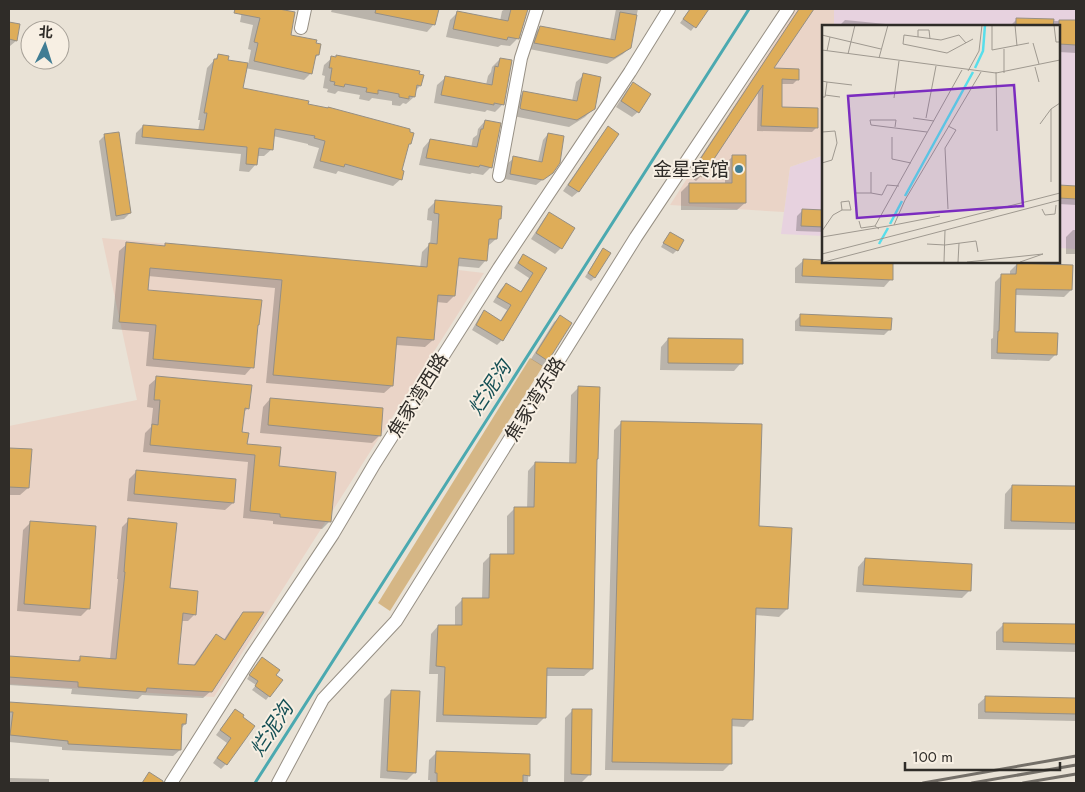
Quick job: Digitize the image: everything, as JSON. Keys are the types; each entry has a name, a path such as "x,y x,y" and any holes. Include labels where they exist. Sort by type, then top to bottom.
{"street":[{"path":"301,28 305,9"},
{"path":"499,176 521,58 537,9"},
{"name":"焦家湾西路","path":"171,783 333,534 381,454 499,268 630,72 669,9"},
{"name":"焦家湾东路","path":"278,783 323,699 396,621 636,237 788,9"}],"shaded area":[{"path":"796,9 834,9 834,25 822,25 822,156 790,167 784,212 670,205"},
{"path":"834,9 1076,9 1076,249 1060,248 1060,25 834,25"},
{"path":"822,156 822,236 781,234 790,167"},
{"path":"102,238 484,273 214,697 9,684 9,426 137,400"},
{"path":"530,358 543,366 390,611 378,603"}],"building":[{"path":"235,9 279,9 295,12 291,35 317,40 316,43 321,44 319,55 316,55 312,74 254,61 258,43 254,42 260,18 234,13"},
{"path":"376,9 439,9 435,25 375,13"},
{"path":"511,9 528,9 519,39 508,37 507,40 453,29 457,11 508,21"},
{"path":"690,9 709,9 696,28 683,19"},
{"path":"799,9 814,9 774,68 799,69 799,80 782,79 782,107 818,108 818,128 761,126 763,85 702,177 693,170"},
{"path":"620,12 637,15 631,48 614,58 534,43 540,26 615,40"},
{"path":"1016,18 1054,19 1053,25 1016,25"},
{"path":"1059,20 1076,20 1076,45 1060,44"},
{"path":"9,22 20,24 17,41 9,39"},
{"path":"218,54 229,56 228,60 248,63 243,88 309,101 308,104 328,107 410,129 410,132 414,133 402,170 404,171 402,180 345,164 344,167 320,161 325,141 314,138 315,136 275,129 273,150 259,148 257,165 246,164 247,147 142,137 143,125 204,130 207,113 204,113 214,59 217,59"},
{"path":"336,55 420,71 419,74 424,75 421,86 417,85 415,97 409,96 409,99 399,97 399,94 378,90 378,94 366,92 367,88 345,84 344,87 334,85 335,82 330,81 332,68 329,68 331,56 336,57"},
{"path":"500,58 512,60 504,105 494,103 494,105 441,95 445,76 492,85 495,66 498,67"},
{"path":"583,73 601,77 595,109 577,120 520,108 523,91 577,101"},
{"path":"633,82 651,94 639,113 621,101"},
{"path":"485,120 501,123 492,168 426,158 430,139 477,147"},
{"path":"608,126 619,134 579,192 568,185"},
{"path":"119,132 131,213 116,216 104,134"},
{"path":"548,133 564,136 560,163 553,173 543,180 510,174 513,156 542,162"},
{"name":"金星宾馆","path":"732,155 746,155 746,203 689,203 689,183 732,183"},
{"path":"1060,185 1076,186 1076,199 1060,198"},
{"path":"435,200 502,206 497,239 489,239 487,261 459,258 455,296 438,295 434,340 397,337 393,386 273,375 282,280 150,268 148,290 262,300 254,368 153,359 156,325 119,322 126,242 165,246 165,243 427,267 429,243 437,244 439,214 434,213"},
{"path":"802,209 822,210 822,227 801,226"},
{"path":"549,212 575,228 562,249 536,233"},
{"path":"670,232 684,240 678,251 663,243"},
{"path":"603,248 611,253 595,278 588,273"},
{"path":"523,254 547,268 503,341 476,325 484,310 501,321 511,305 497,297 506,283 521,292 533,273 518,263"},
{"path":"803,259 822,260 822,262 893,263 893,280 802,276"},
{"path":"1017,263 1073,265 1072,290 1016,289 1015,332 1058,333 1057,355 997,353 1001,274 1016,274"},
{"path":"800,314 892,318 891,330 800,326"},
{"path":"560,315 572,323 548,361 536,353"},
{"path":"668,338 743,339 743,364 668,363"},
{"path":"156,376 252,385 249,409 245,408 242,432 249,433 247,444 281,447 279,466 336,472 331,522 280,517 280,514 250,511 255,455 150,445 152,424 158,425 160,400 154,400"},
{"path":"578,386 600,387 593,669 547,668 546,718 443,715 445,667 436,666 438,625 462,625 462,598 489,598 490,554 514,554 514,507 534,507 535,462 576,463"},
{"path":"270,398 383,408 381,436 268,425"},
{"path":"621,421 762,424 759,526 792,528 788,609 756,608 753,720 732,719 732,764 612,762"},
{"path":"9,448 32,449 29,488 9,487"},
{"path":"136,470 236,479 234,503 134,494"},
{"path":"1012,485 1076,486 1076,523 1011,521"},
{"path":"128,518 177,523 170,588 198,591 196,615 183,613 178,664 195,665 216,634 225,640 243,612 264,612 212,692 147,688 146,692 78,687 78,682 9,677 9,656 80,661 80,656 116,659 125,572"},
{"path":"30,521 96,526 90,609 24,604"},
{"path":"865,558 972,564 971,591 863,585"},
{"path":"1003,623 1076,624 1076,644 1003,642"},
{"path":"262,657 280,670 276,675 283,680 270,697 255,686 258,681 249,675"},
{"path":"391,690 420,691 416,773 387,771"},
{"path":"985,696 1076,698 1076,714 985,712"},
{"path":"9,702 187,714 186,724 182,724 181,750 68,744 68,741 10,735 13,712 9,712"},
{"path":"235,709 255,726 227,765 217,758 231,738 220,730"},
{"path":"572,709 592,709 591,775 571,774"},
{"path":"436,751 530,754 530,776 523,775 523,783 437,783 437,773 435,773"},
{"path":"149,772 163,781 163,783 142,783"}],"waterway":[{"name":"烂泥沟","path":"255,783 749,9"}],"railway":[{"path":"923,783 1076,756"},
{"path":"972,783 1076,765"},
{"path":"1023,783 1076,774"}],"place":[{"name":"金星宾馆","path":"739,169"}]}
